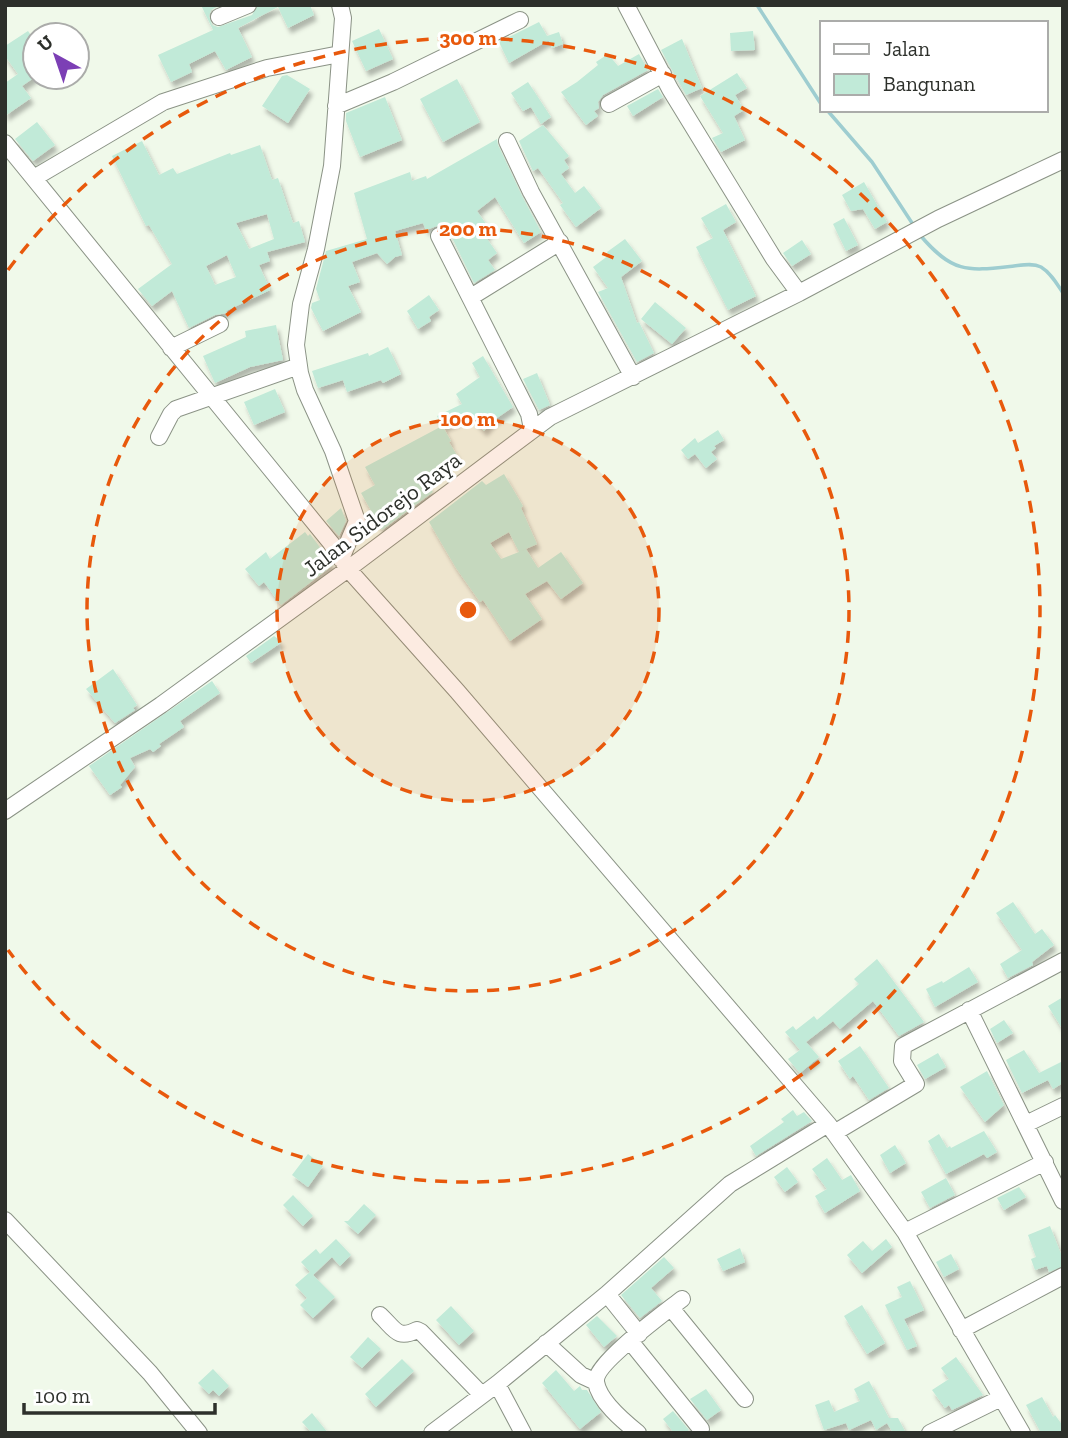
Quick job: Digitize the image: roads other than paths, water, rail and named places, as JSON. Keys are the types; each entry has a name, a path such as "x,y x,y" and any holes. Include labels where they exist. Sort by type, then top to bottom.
{"street":[{"path":"219,17 248,5"},
{"path":"340,5 343,18 332,166 316,249 301,304 296,345 305,390 334,451 358,521 344,564"},
{"path":"626,5 663,75 774,259 799,293"},
{"path":"335,106 393,82 520,20"},
{"path":"34,178 163,102 267,68 340,54"},
{"path":"609,104 663,75"},
{"path":"507,141 531,192 633,377"},
{"path":"5,143 331,543 344,564 457,691 831,1129 905,1232 1022,1433"},
{"name":"Jalan Sidorejo Raya","path":"5,811 161,705 344,564 550,416 799,293 938,219 1063,160"},
{"path":"439,236 529,414 532,429"},
{"path":"471,297 560,242"},
{"path":"170,348 220,324"},
{"path":"159,437 176,409 299,366"},
{"path":"432,1433 607,1294 730,1184 916,1084 902,1061 902,1046 1063,961"},
{"path":"969,1010 1063,1201"},
{"path":"1026,1124 1063,1106"},
{"path":"905,1232 1045,1162"},
{"path":"5,1220 150,1373 199,1433"},
{"path":"961,1330 1063,1276"},
{"path":"607,1294 635,1338 701,1429"},
{"path":"596,1382 601,1368 677,1303 745,1399"},
{"path":"380,1315 401,1335 421,1332 482,1395"},
{"path":"546,1343 581,1375 596,1382 610,1405 638,1433"},
{"path":"497,1384 523,1433"},
{"path":"930,1433 1002,1398"}],"waterway":[{"path":"757,5 820,102"},
{"path":"829,112 872,162 914,226"},
{"path":"920,235 942,257 962,267 1041,267 1051,275 1063,293"}]}
